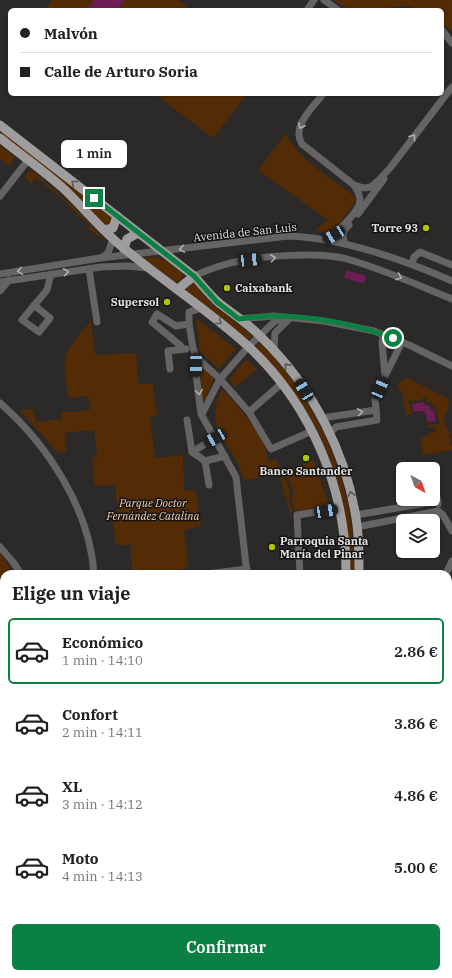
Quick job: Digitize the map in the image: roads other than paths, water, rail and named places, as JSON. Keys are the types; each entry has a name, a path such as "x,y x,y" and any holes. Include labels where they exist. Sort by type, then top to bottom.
{"main road":[{"path":"0,125 194,276 217,302 260,335 298,379 330,432 348,481 358,527 359,570"},
{"path":"0,138 64,189 124,249 178,289 248,347 281,384 312,431 332,478 340,508 346,552 346,570"},
{"path":"104,230 113,228 117,216"},
{"path":"124,249 127,239 138,233"},
{"path":"178,289 194,276"}],"street":[{"path":"308,8 314,0"},
{"path":"324,0 335,8"},
{"path":"444,33 452,43"},
{"path":"322,96 299,126 297,136 302,144 354,185 364,188 371,187 390,168 452,87"},
{"path":"0,196 28,160"},
{"path":"345,244 342,237 344,230 381,184 390,168"},
{"path":"326,240 334,235 357,209 360,201 359,194 354,185"},
{"name":"Avenida de San Luis","path":"0,274 100,258 162,252 288,236 326,240 345,244 412,264 452,281"},
{"path":"100,258 108,253 113,239"},
{"path":"412,264 414,257 420,252 452,265"},
{"path":"194,276 224,265 250,260 290,256 330,256 346,259 396,276 452,299"},
{"path":"0,282 89,268 113,266 148,268"},
{"path":"89,268 98,322"},
{"path":"34,305 46,290 51,274"},
{"path":"0,291 9,280"},
{"path":"202,308 189,312 192,348 196,357 220,379 249,412 271,449 312,431"},
{"path":"182,349 181,346 152,322 157,314 176,326 189,324"},
{"path":"239,319 273,316 324,321 384,335 452,366"},
{"path":"202,414 220,379 248,347 275,321 290,318"},
{"path":"274,350 275,333 290,318"},
{"path":"384,335 382,342 385,376"},
{"path":"330,432 336,427 377,420 375,399 402,342"},
{"path":"170,369 168,351 192,348"},
{"path":"196,357 196,374 202,414 236,477 247,570"},
{"path":"249,412 281,384"},
{"path":"0,403 28,431 51,461 71,494 93,553 94,570"},
{"path":"322,418 376,410"},
{"path":"187,420 192,452 205,461 209,485"},
{"path":"192,452 215,438"},
{"path":"205,461 225,456"},
{"path":"356,515 409,506"},
{"path":"439,506 441,513 452,531"},
{"path":"300,570 297,515 340,508"},
{"path":"358,527 441,513 452,518"},
{"path":"0,547 18,570"}],"place":[{"name":"Torre 93","path":"426,228"},
{"name":"Caixabank","path":"227,288"},
{"name":"Supersol","path":"167,302"},
{"name":"Banco Santander","path":"306,458"},
{"name":"Parroquia Santa María del Pinar","path":"272,547"}],"park label":[{"name":"Parque Doctor Fernández Catalina","path":"153,509"}]}
